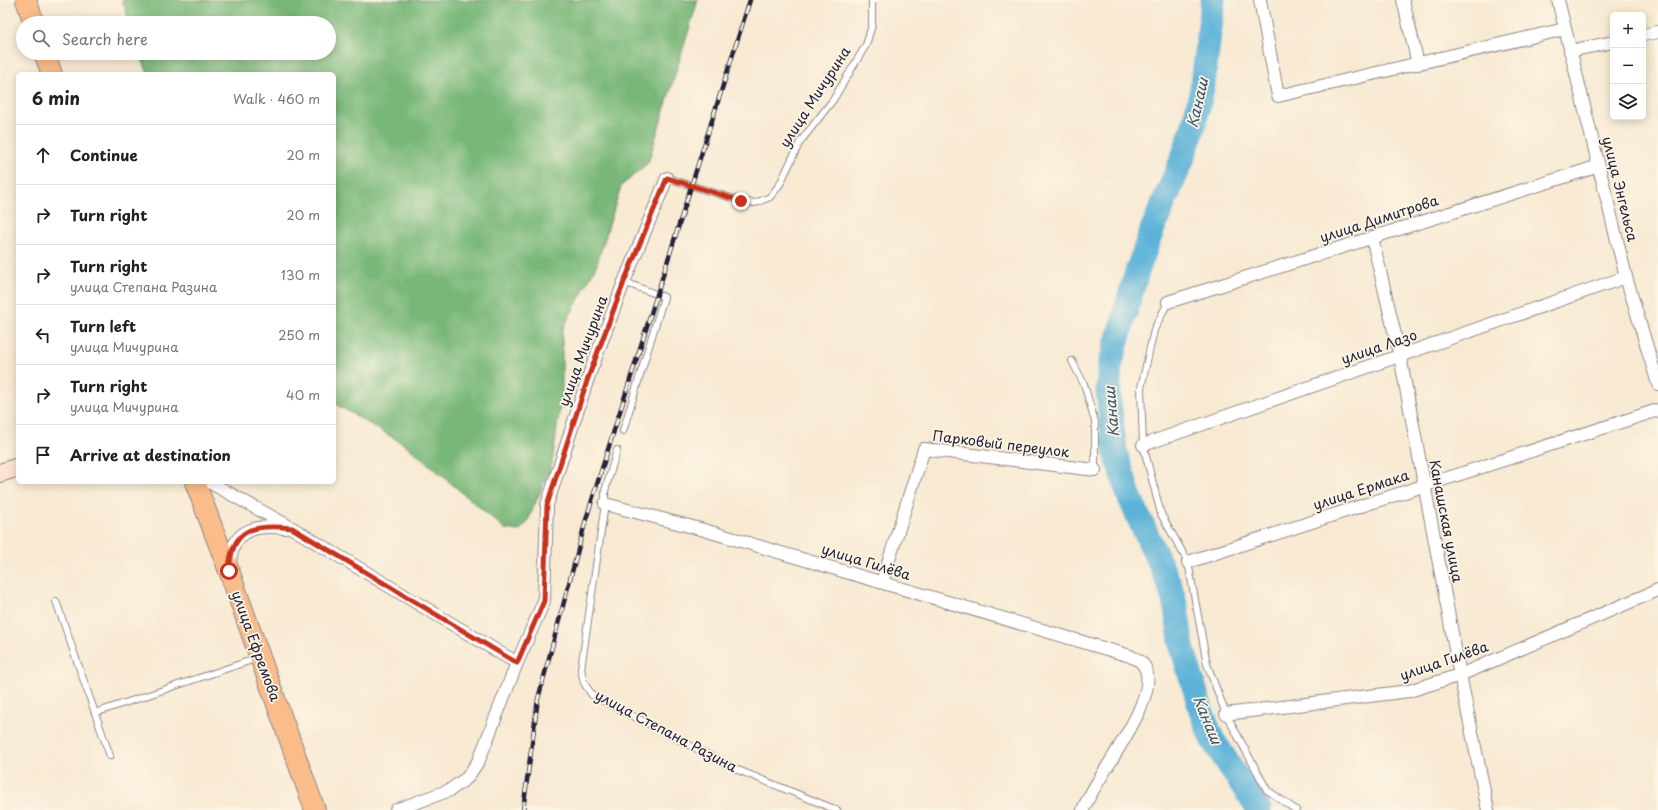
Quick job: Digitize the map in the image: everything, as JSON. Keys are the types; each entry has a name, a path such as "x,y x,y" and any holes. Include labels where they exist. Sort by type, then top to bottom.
{"main road":[{"path":"26,0 32,16"},
{"path":"47,60 51,72"},
{"name":"улица Ефремова","path":"196,484 229,571 315,810"}],"street":[{"path":"1260,0 1278,96 1565,29"},
{"path":"1404,0 1418,64"},
{"name":"улица Энгельса","path":"1558,0 1626,277 1658,384"},
{"path":"1646,34 1658,32"},
{"path":"1570,51 1610,43"},
{"name":"улица Димитрова","path":"1168,302 1599,166"},
{"name":"улица Мичурина","path":"396,810 450,790 467,778 479,760 517,663 544,601 547,505 588,378 624,282 667,178"},
{"name":"Канашская улица","path":"1372,238 1400,356 1460,674 1488,810"},
{"name":"улица Лазо","path":"1142,445 1626,277"},
{"name":"улица Ермака","path":"1188,562 1658,410"},
{"name":"Парковый переулок","path":"882,582 924,450 1095,470"},
{"path":"213,484 292,528 517,663"},
{"name":"улица Гилёва","path":"605,504 704,530 882,582 1130,656 1141,662 1146,672 1148,688 1131,729 1097,780 1083,810"},
{"path":"229,571 230,556 234,543 243,533 254,528 269,526 292,528"},
{"name":"улица Гилёва","path":"1226,714 1409,692 1460,674 1658,590"}],"lane":[{"name":"улица Мичурина","path":"667,178 741,201 755,202 770,197 780,184 800,142 833,100 866,45 872,25 872,0"},
{"path":"623,431 664,297 624,282"},
{"path":"1168,302 1154,330 1141,388 1142,445 1161,514 1188,562 1207,664 1226,714 1267,790 1296,810"},
{"path":"1072,361 1084,384 1095,422 1095,470"},
{"name":"улица Степана Разина","path":"617,450 605,491 605,504 581,669 584,683 592,695 738,770 837,810"},
{"path":"56,601 110,756"},
{"path":"95,713 260,657"}],"green space":[{"path":"122,0 698,0 648,163 621,186 597,264 562,331 562,393 552,464 527,523 519,531 505,529 407,446 336,404 336,72 147,72 143,60 336,60 336,16 128,16"}],"waterway":[{"name":"Канаш","path":"1213,0 1203,84 1194,125 1182,160 1152,230 1137,272 1110,366 1108,392 1115,451 1129,496 1170,586 1176,608 1182,647 1201,710 1212,739 1259,810"}],"railway":[{"path":"523,810 538,699 587,516 750,0"}],"route":[{"path":"229,571 230,556 234,543 243,533 254,528 269,526 292,528 517,663 544,601 547,505 588,378 624,282 667,178 741,201"}]}
